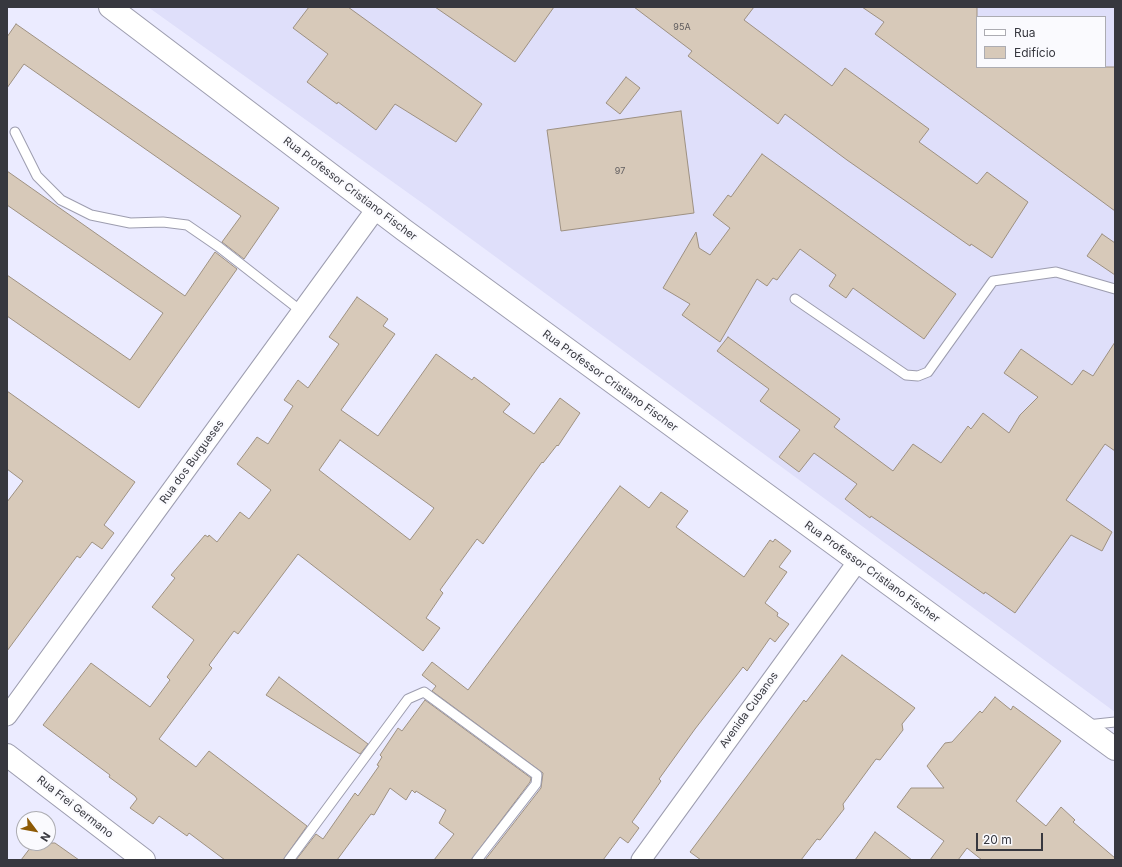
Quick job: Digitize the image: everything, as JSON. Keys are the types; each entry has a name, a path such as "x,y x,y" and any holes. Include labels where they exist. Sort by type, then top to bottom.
{"main road":[{"name":"Rua Professor Cristiano Fischer","path":"110,7 376,209 1115,749"},
{"name":"Rua Frei Germano","path":"7,755 144,860"}],"street":[{"name":"Rua dos Burgueses","path":"7,716 376,209"},
{"name":"Avenida Cubanos","path":"641,860 858,561"}],"lane":[{"path":"15,132 37,176 62,200 92,215 130,223 163,222 187,225 219,247 301,311"},
{"path":"796,298 906,375 918,376 928,372 993,281 1056,272 1115,289"},
{"path":"289,860 408,700 424,692 537,775 536,784 477,860"},
{"path":"1083,726 1115,722"}],"shaded area":[{"path":"148,7 1115,7 1115,712 425,205"}],"building":[{"path":"309,7 348,7 482,104 456,142 395,104 376,130 338,102 337,104 307,82 328,54 293,28"},
{"path":"435,7 554,7 515,62"},
{"path":"634,7 754,7 744,20 832,86 845,68 929,129 919,142 977,184 987,172 1028,202 992,258 971,244 970,246 847,160 785,114 778,124 688,56 692,51"},
{"path":"862,7 977,7 976,68 1115,67 1115,211 875,34 884,22"},
{"path":"16,24 279,208 244,259 222,242 241,216 24,64 7,88 7,37"},
{"path":"626,77 640,88 620,114 606,103"},
{"path":"681,111 694,213 561,231 547,130"},
{"path":"762,154 956,294 924,339 853,288 846,298 829,286 836,275 800,249 777,280 773,278 767,286 757,279 720,342 682,315 690,304 663,288 696,232 699,248 710,255 730,228 713,215 728,195 731,197"},
{"path":"7,171 185,296 215,252 237,269 139,408 7,316 7,275 130,360 163,313 7,205"},
{"path":"1102,234 1115,243 1115,275 1087,256"},
{"path":"357,297 388,319 383,326 395,334 341,410 378,436 436,354 472,380 474,377 510,404 503,412 534,434 560,398 580,413 558,446 557,445 543,463 542,462 483,544 477,539 440,590 443,593 426,618 440,628 423,651 298,554 238,634 234,631 209,665 212,668 159,739 196,767 209,751 307,826 283,860 225,860 189,833 187,836 159,816 153,824 130,808 137,799 135,796 109,777 110,775 43,725 91,663 150,707 170,680 167,677 194,640 152,607 175,578 171,575 205,535 208,537 209,535 217,542 240,512 249,519 271,490 237,464 257,437 268,444 293,406 284,400 298,380 308,388 339,344 329,337","holes":["340,440 434,508 410,540 319,470"]},
{"path":"728,337 840,419 834,427 893,471 913,444 941,463 968,426 971,429 983,413 1009,433 1020,415 1038,397 1004,373 1021,349 1072,385 1083,370 1093,376 1115,342 1115,451 1105,444 1066,500 1112,532 1102,551 1071,535 1015,613 985,592 984,594 871,516 870,518 845,499 857,484 814,453 799,472 779,457 800,430 760,401 769,389 717,351"},
{"path":"7,391 135,482 104,525 114,533 102,549 92,542 80,558 77,556 7,651 7,502 23,481 7,469"},
{"path":"620,486 649,508 661,492 688,511 676,527 744,577 770,540 773,542 775,539 791,551 779,567 787,572 765,603 778,613 777,616 789,624 775,642 770,638 747,671 743,667 695,729 659,779 661,781 632,822 639,828 628,843 620,837 603,860 485,860 541,788 543,773 432,691 436,686 422,675 432,662 468,690"},
{"path":"842,655 915,708 902,724 903,730 880,760 876,759 843,804 844,809 820,840 817,839 801,860 701,860 690,852 804,700 806,702"},
{"path":"279,677 368,744 360,754 266,695"},
{"path":"995,697 1011,710 1013,706 1061,741 1016,801 1046,826 1061,807 1075,820 1073,822 1115,858 1115,860 982,860 967,848 958,860 930,860 944,841 897,807 911,788 944,788 927,766 945,743 952,742 980,711 982,713"},
{"path":"425,700 531,778 530,782 471,860 434,860 454,834 439,823 446,810 416,791 415,793 412,790 406,800 390,788 374,815 371,814 337,860 296,860 316,834 323,839 355,793 358,796 379,766 377,765 382,757 380,755 398,728 402,731"},
{"path":"875,832 912,860 855,860"},
{"path":"56,844 79,860 21,860 28,851 56,851"}]}
